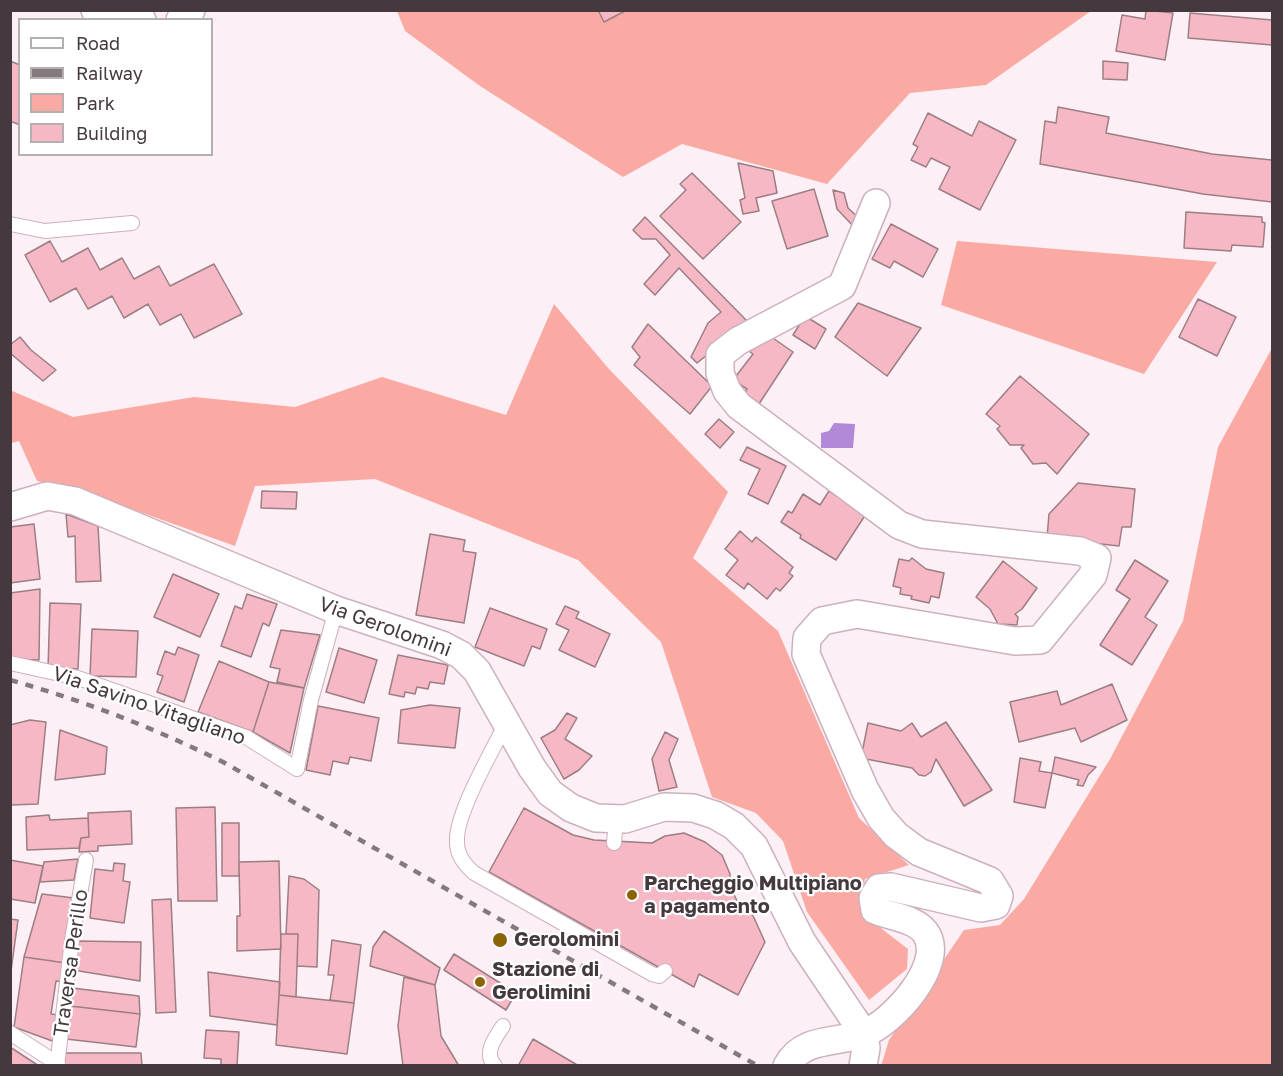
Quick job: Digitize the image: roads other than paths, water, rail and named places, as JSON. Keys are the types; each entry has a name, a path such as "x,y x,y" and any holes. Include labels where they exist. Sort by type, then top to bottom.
{"street":[{"path":"95,10 133,18"},
{"path":"786,1065 791,1058 808,1046 825,1040 864,1034 882,1023 918,984 930,963 931,944 925,932 913,922 875,910 873,898 879,888 891,887 981,908 996,905 999,896 990,881 920,852 896,835 881,818 865,790 806,654 807,639 822,621 857,614 1014,641 1040,640 1093,575 1097,558 1080,551 922,534 899,525 773,434 739,406 727,391 720,373 720,355 738,341 842,286 876,203"},
{"name":"Via Gerolomini","path":"10,507 47,496 75,501 336,610 442,645 461,655 477,671 532,768 550,793 571,808 596,819 615,831 625,819 664,807 693,808 715,815 734,826 754,846 802,942 864,1034"},
{"path":"863,1065 866,1048 864,1034"}],"lane":[{"path":"10,224 45,231 132,222"},
{"name":"Via Savino Vitagliano","path":"10,663 78,678 246,737 297,769 311,700 336,610"},
{"path":"506,723 459,822 457,842 462,862 474,873 652,974 659,976 665,971"},
{"name":"Traversa Perillo","path":"57,1065 72,940 86,860"},
{"path":"495,1065 491,1061 490,1047 502,1026"},
{"path":"10,1033 57,1065"}],"railway":[{"path":"10,680 119,716 223,762 758,1066"}],"place":[{"name":"Parcheggio Multipiano a pagamento","path":"632,895"},
{"name":"Gerolomini","path":"500,940"},
{"name":"Stazione di Gerolimini","path":"480,982"}]}
